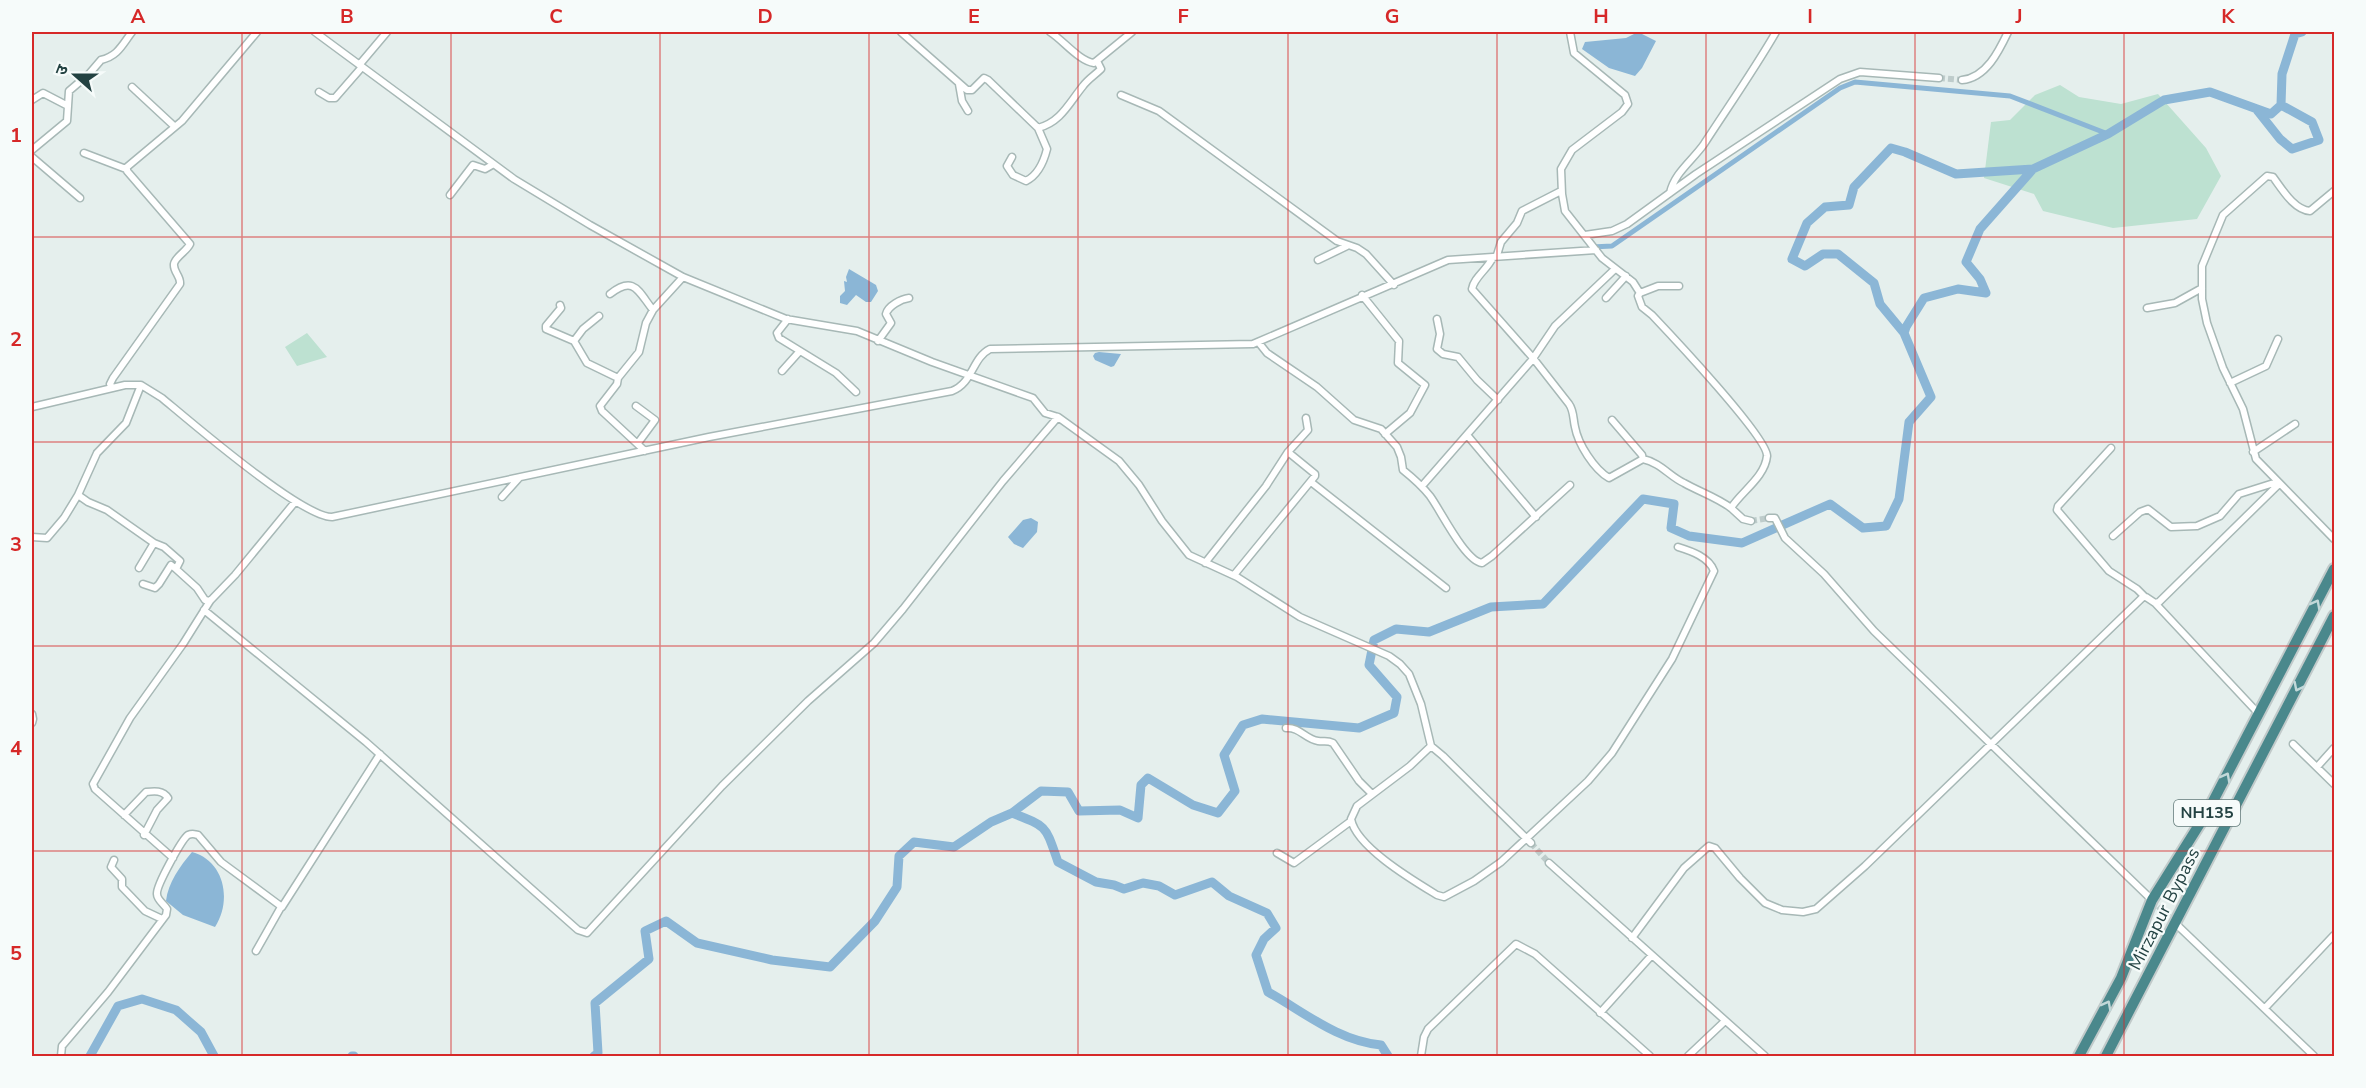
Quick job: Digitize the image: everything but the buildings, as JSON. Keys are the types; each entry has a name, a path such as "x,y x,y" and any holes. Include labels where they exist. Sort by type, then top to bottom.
{"highway":[{"name":"NH135","path":"2079,1056 2121,978 2152,900 2209,809 2334,569"},
{"name":"Mirzapur Bypass","path":"2106,1056 2334,616"}],"street":[{"path":"32,150 67,121 68,94 71,88 89,74 101,60 115,54 132,32"},
{"path":"126,169 182,121 257,32"},
{"path":"315,32 492,165 590,225 683,277 788,319 845,328 1033,398 1045,413 1058,417 1119,461 1140,485 1182,548 1205,564 1234,575 1300,617 1389,656 1404,667 1421,705 1431,746 1531,843"},
{"path":"319,92 329,98 335,98 387,32"},
{"path":"901,32 959,84 970,91 984,78 988,80 1038,128 1047,149 1033,177 1026,180 1013,175 1007,166 1012,157"},
{"path":"1050,32 1064,41 1081,58 1090,62 1097,61 1132,32"},
{"path":"1571,32 1574,53 1626,95 1628,104 1622,112 1567,156 1561,169 1565,211 1602,258 1633,282 1640,293 1638,296 1642,307 1653,315 1732,405 1766,449 1767,459 1761,471 1731,508"},
{"path":"1670,193 1673,180 1692,161 1776,32"},
{"path":"1962,80 1978,75 2000,49 2008,32"},
{"path":"1038,128 1047,126 1063,114 1082,87 1101,69 1097,61"},
{"path":"1586,236 1620,228 1840,79 1860,72 1939,78"},
{"path":"959,84 962,101 968,111"},
{"path":"132,87 174,126"},
{"path":"32,100 44,93 68,106"},
{"path":"1121,95 1159,111 1337,241 1360,249 1392,282"},
{"path":"84,153 126,169 190,244 175,262 174,267 180,279 178,286 112,386"},
{"path":"32,157 80,198"},
{"path":"450,195 473,165 484,169 492,165"},
{"path":"2334,191 2310,211 2303,211 2288,197 2273,177 2264,178 2223,214 2202,266 2202,288 2207,323 2230,383 2243,409 2253,452 2259,463 2334,539"},
{"path":"1562,190 1522,211 1517,222 1503,238 1488,267 1473,284 1472,289 1533,358 1572,408 1577,435 1590,459 1605,475 1613,478 1643,459"},
{"path":"1318,260 1349,246"},
{"path":"32,407 112,386 141,385 162,398 295,501 322,516 332,517 519,478 642,447 952,391 963,385 982,355 990,350 1232,346 1258,343 1392,282 1448,260 1497,253 1594,247"},
{"path":"1422,486 1533,358 1555,326 1615,269"},
{"path":"1606,298 1626,276"},
{"path":"642,447 600,408 617,384 618,378 639,352 646,323 653,310 683,277"},
{"path":"610,294 623,285 629,285 639,292 653,310"},
{"path":"1640,293 1658,286 1679,286"},
{"path":"2147,308 2175,303 2202,288"},
{"path":"1362,296 1399,341 1397,359 1401,367 1425,385 1410,413 1385,434"},
{"path":"878,341 891,323 886,314 887,310 905,298 909,298"},
{"path":"560,304 561,308 546,329 574,341 587,363 618,378"},
{"path":"574,341 583,329 599,316"},
{"path":"788,319 777,335 799,352 836,373 856,392"},
{"path":"1437,319 1440,334 1437,349 1443,354 1458,357 1476,380 1498,400"},
{"path":"2230,383 2266,366 2278,339"},
{"path":"1258,343 1267,353 1312,384 1354,420 1378,428 1385,434 1400,453 1403,470 1422,486 1464,548 1479,563 1492,556 1570,485"},
{"path":"782,371 799,352"},
{"path":"32,537 47,537 64,518 78,495 97,453 126,423 141,385"},
{"path":"636,406 655,420 642,447"},
{"path":"204,610 380,754 578,930 587,933 722,786 816,693 874,643 910,601 1003,481 1058,417"},
{"path":"1205,564 1272,478 1288,452 1309,428 1306,418"},
{"path":"1612,420 1643,459 1661,466 1681,482 1709,494 1743,519 1751,521"},
{"path":"2253,452 2295,424"},
{"path":"1467,435 1536,517"},
{"path":"2111,448 2058,506 2057,510 2109,571 2155,603 2258,712"},
{"path":"1234,575 1311,482 1315,474 1288,452"},
{"path":"502,497 519,478"},
{"path":"1311,482 1446,588"},
{"path":"2113,536 2140,512 2148,509 2170,527 2191,527 2203,524 2220,516 2239,494 2278,483"},
{"path":"2155,603 2159,602 2278,483"},
{"path":"78,495 107,510 154,543 164,547 180,561 176,569"},
{"path":"173,858 144,835 95,789 94,781 130,718 183,644 210,601 235,575 295,501"},
{"path":"1769,518 1774,517 1782,534 1824,574 1874,631 2152,900"},
{"path":"139,568 154,543"},
{"path":"1351,821 1366,842 1390,865 1437,895 1444,897 1501,862 1562,806 1612,753 1672,659 1714,571 1701,556 1678,547"},
{"path":"142,584 155,588 171,565 197,588 205,600 210,601"},
{"path":"1632,938 1684,868 1709,846 1715,848 1740,878 1771,906 1782,910 1803,912 1816,909 1865,866 2145,597"},
{"path":"32,714 32,723"},
{"path":"1286,728 1295,728 1314,740 1333,743 1359,782 1372,794"},
{"path":"2293,744 2334,784"},
{"path":"1277,853 1294,863 1351,821 1357,806 1410,766 1431,746"},
{"path":"2317,767 2334,748"},
{"path":"256,951 281,907 380,754"},
{"path":"124,815 146,792 158,791 167,795 168,798 157,810 144,835"},
{"path":"61,1056 62,1046 108,992 168,909 158,900 157,891 187,836 198,835 221,862 281,907"},
{"path":"114,860 111,867 122,879 122,887 145,912 162,919"},
{"path":"1549,863 1765,1056"},
{"path":"2175,922 2314,1056"},
{"path":"2265,1008 2334,936"},
{"path":"1421,1056 1424,1036 1428,1029 1516,944 1535,954 1650,1056"},
{"path":"1600,1013 1652,955"},
{"path":"1688,1056 1725,1021"}],"green space":[{"path":"2060,85 2079,97 2121,104 2158,94 2206,148 2221,176 2197,219 2113,228 2043,211 2034,194 1984,178 1991,122 2010,120 2035,95"},
{"path":"307,333 327,357 297,366 285,347"}],"water":[{"path":"1638,32 1656,41 1642,68 1635,76 1609,68 1582,49 1585,42 1626,38"},
{"path":"849,269 876,285 878,291 871,302 866,302 856,295 847,305 840,303"},
{"path":"1099,352 1121,354 1111,367 1095,360 1093,356"},
{"path":"1031,518 1038,522 1037,532 1023,548 1014,544 1008,537 1023,520"},
{"path":"192,852 212,864 222,883 223,906 215,927 183,915 166,901 175,875"}],"waterway":[{"path":"594,1056 598,1053 595,1003 649,959 645,931 666,921 697,943 772,960 830,967 875,921 897,887 899,856 914,842 954,847 991,822 1012,813 1041,791 1068,792 1079,811 1120,810 1138,818 1141,785 1148,778 1193,805 1218,813 1235,791 1224,755 1243,725 1262,719 1359,728 1394,713 1397,697 1369,665 1374,640 1396,629 1429,632 1491,607 1543,604 1643,499 1674,504 1671,528 1689,536 1742,543 1830,504 1863,528 1886,526 1899,499 1909,422 1931,397 1904,333 1924,298 1958,289 1986,293 1980,279 1966,262 1980,229 2033,169 2108,134 2164,100 2210,92 2271,114 2281,105 2282,74 2295,34 2302,32"},
{"path":"1592,247 1612,246 1840,88 1855,82 2010,96 2108,134"},
{"path":"2257,110 2280,139 2292,149 2319,140 2312,122 2281,105"},
{"path":"1904,333 1880,304 1874,283 1838,254 1823,254 1805,266 1792,259 1807,223 1825,207 1849,205 1854,187 1891,148 1956,174 2033,169"},
{"path":"1012,813 1033,821 1044,829 1058,862 1096,882 1124,889 1143,883 1159,886 1175,895 1212,882 1229,896 1267,913 1276,928 1264,939 1256,955 1268,992 1336,1032 1350,1038 1381,1045 1388,1056"},
{"path":"90,1056 118,1006 142,999 176,1010 201,1032 214,1056"}],"tunnel":[{"path":"1939,78 1962,80"},
{"path":"1751,521 1769,518"},
{"path":"1531,843 1549,863"},
{"path":"2152,900 2175,923"}]}
